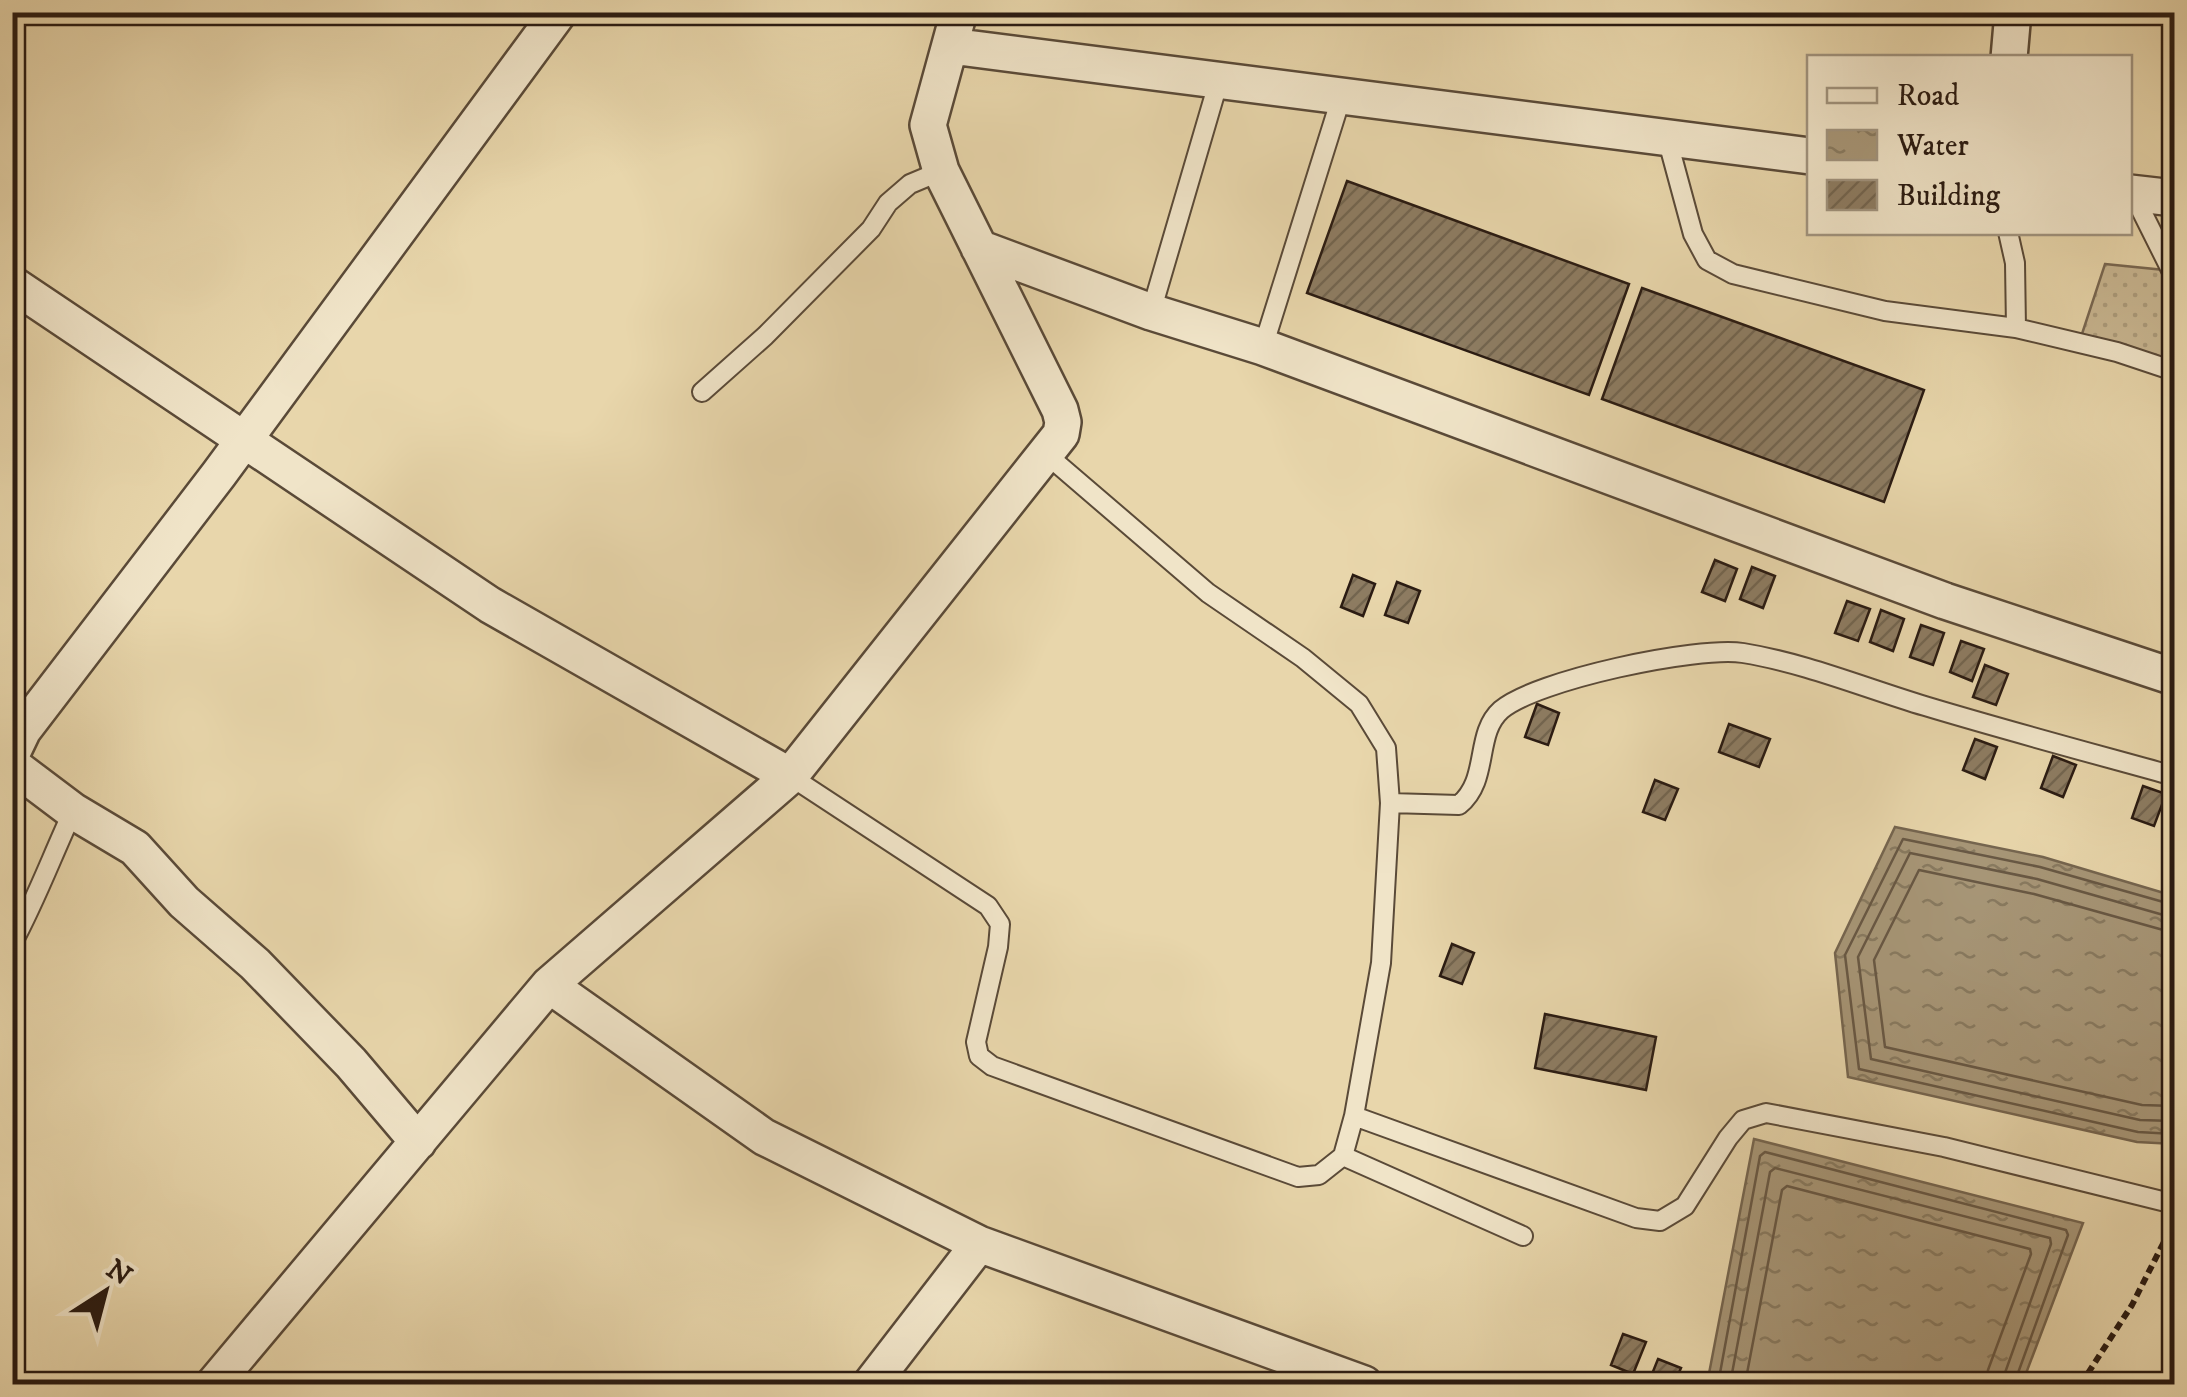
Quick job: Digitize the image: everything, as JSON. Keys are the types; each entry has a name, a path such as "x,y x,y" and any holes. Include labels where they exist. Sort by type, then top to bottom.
{"street":[{"path":"12,753 23,730 559,12"},
{"path":"2009,55 2013,12"},
{"path":"214,1384 549,984 790,776 1061,434 1060,410 941,171 928,125 955,29 1219,80 1807,156"},
{"path":"2132,193 2174,198"},
{"path":"979,248 1151,312 1264,347 1945,601 2174,678"},
{"path":"12,284 490,606 790,776"},
{"path":"12,766 73,811 135,848 184,902 256,964 351,1063 418,1142"},
{"path":"549,984 764,1138 979,1244 1364,1384"},
{"path":"872,1384 979,1244"}],"lane":[{"path":"1151,312 1219,80"},
{"path":"1264,347 1342,96"},
{"path":"1667,138 1693,234 1708,260 1733,274 1885,312 2016,328 2117,352 2174,371"},
{"path":"702,392 766,336 870,229 888,202 910,184 941,171"},
{"path":"2132,195 2174,276"},
{"path":"2009,235 2015,263 2016,328"},
{"path":"790,776 988,906 1000,924 998,947 976,1042 980,1056 992,1066 1298,1176 1318,1175 1342,1156 1354,1116 1380,964 1390,803 1386,748 1359,704 1303,658 1208,593 1046,454"},
{"path":"1390,803 1459,805 1472,795 1490,726 1502,710 1533,695 1569,681 1675,655 1739,652 1797,665 1928,707 2174,776"},
{"path":"12,944 42,890 73,811"},
{"path":"1354,1116 1636,1218 1660,1221 1685,1206 1743,1120 1766,1113 1944,1147 2174,1204"},
{"path":"1342,1156 1523,1236"}],"path":[{"path":"2080,1384 2132,1305 2174,1222"}],"shaded area":[{"path":"2105,264 2174,271 2174,373 2079,343"}],"water":[{"path":"1895,827 2043,857 2174,896 2174,1144 2137,1142 1848,1077 1835,953"},
{"path":"1754,1139 2083,1223 2022,1384 1707,1384"}],"building":[{"path":"1347,181 1629,284 1589,395 1307,293"},
{"path":"1642,288 1924,390 1884,502 1602,399"},
{"path":"1715,560 1737,569 1725,601 1702,592"},
{"path":"1752,567 1775,576 1763,608 1740,599"},
{"path":"1353,575 1375,584 1363,616 1341,607"},
{"path":"1397,582 1420,591 1408,623 1385,615"},
{"path":"1847,601 1870,609 1858,641 1835,633"},
{"path":"1881,610 1904,619 1893,651 1870,642"},
{"path":"1921,625 1944,633 1933,665 1910,657"},
{"path":"1961,641 1984,649 1972,681 1950,672"},
{"path":"1985,665 2008,674 1996,705 1973,697"},
{"path":"1537,704 1559,713 1548,745 1525,737"},
{"path":"1729,724 1770,739 1759,767 1719,752"},
{"path":"1975,739 1997,747 1985,779 1963,770"},
{"path":"2053,756 2076,765 2063,797 2041,788"},
{"path":"1655,780 1678,789 1665,820 1643,812"},
{"path":"2143,786 2166,794 2154,826 2132,818"},
{"path":"1452,944 1474,953 1462,984 1440,976"},
{"path":"1545,1014 1656,1037 1646,1090 1535,1068"},
{"path":"1623,1334 1646,1342 1633,1374 1611,1365"},
{"path":"1658,1359 1681,1368 1674,1384 1648,1384"}]}
